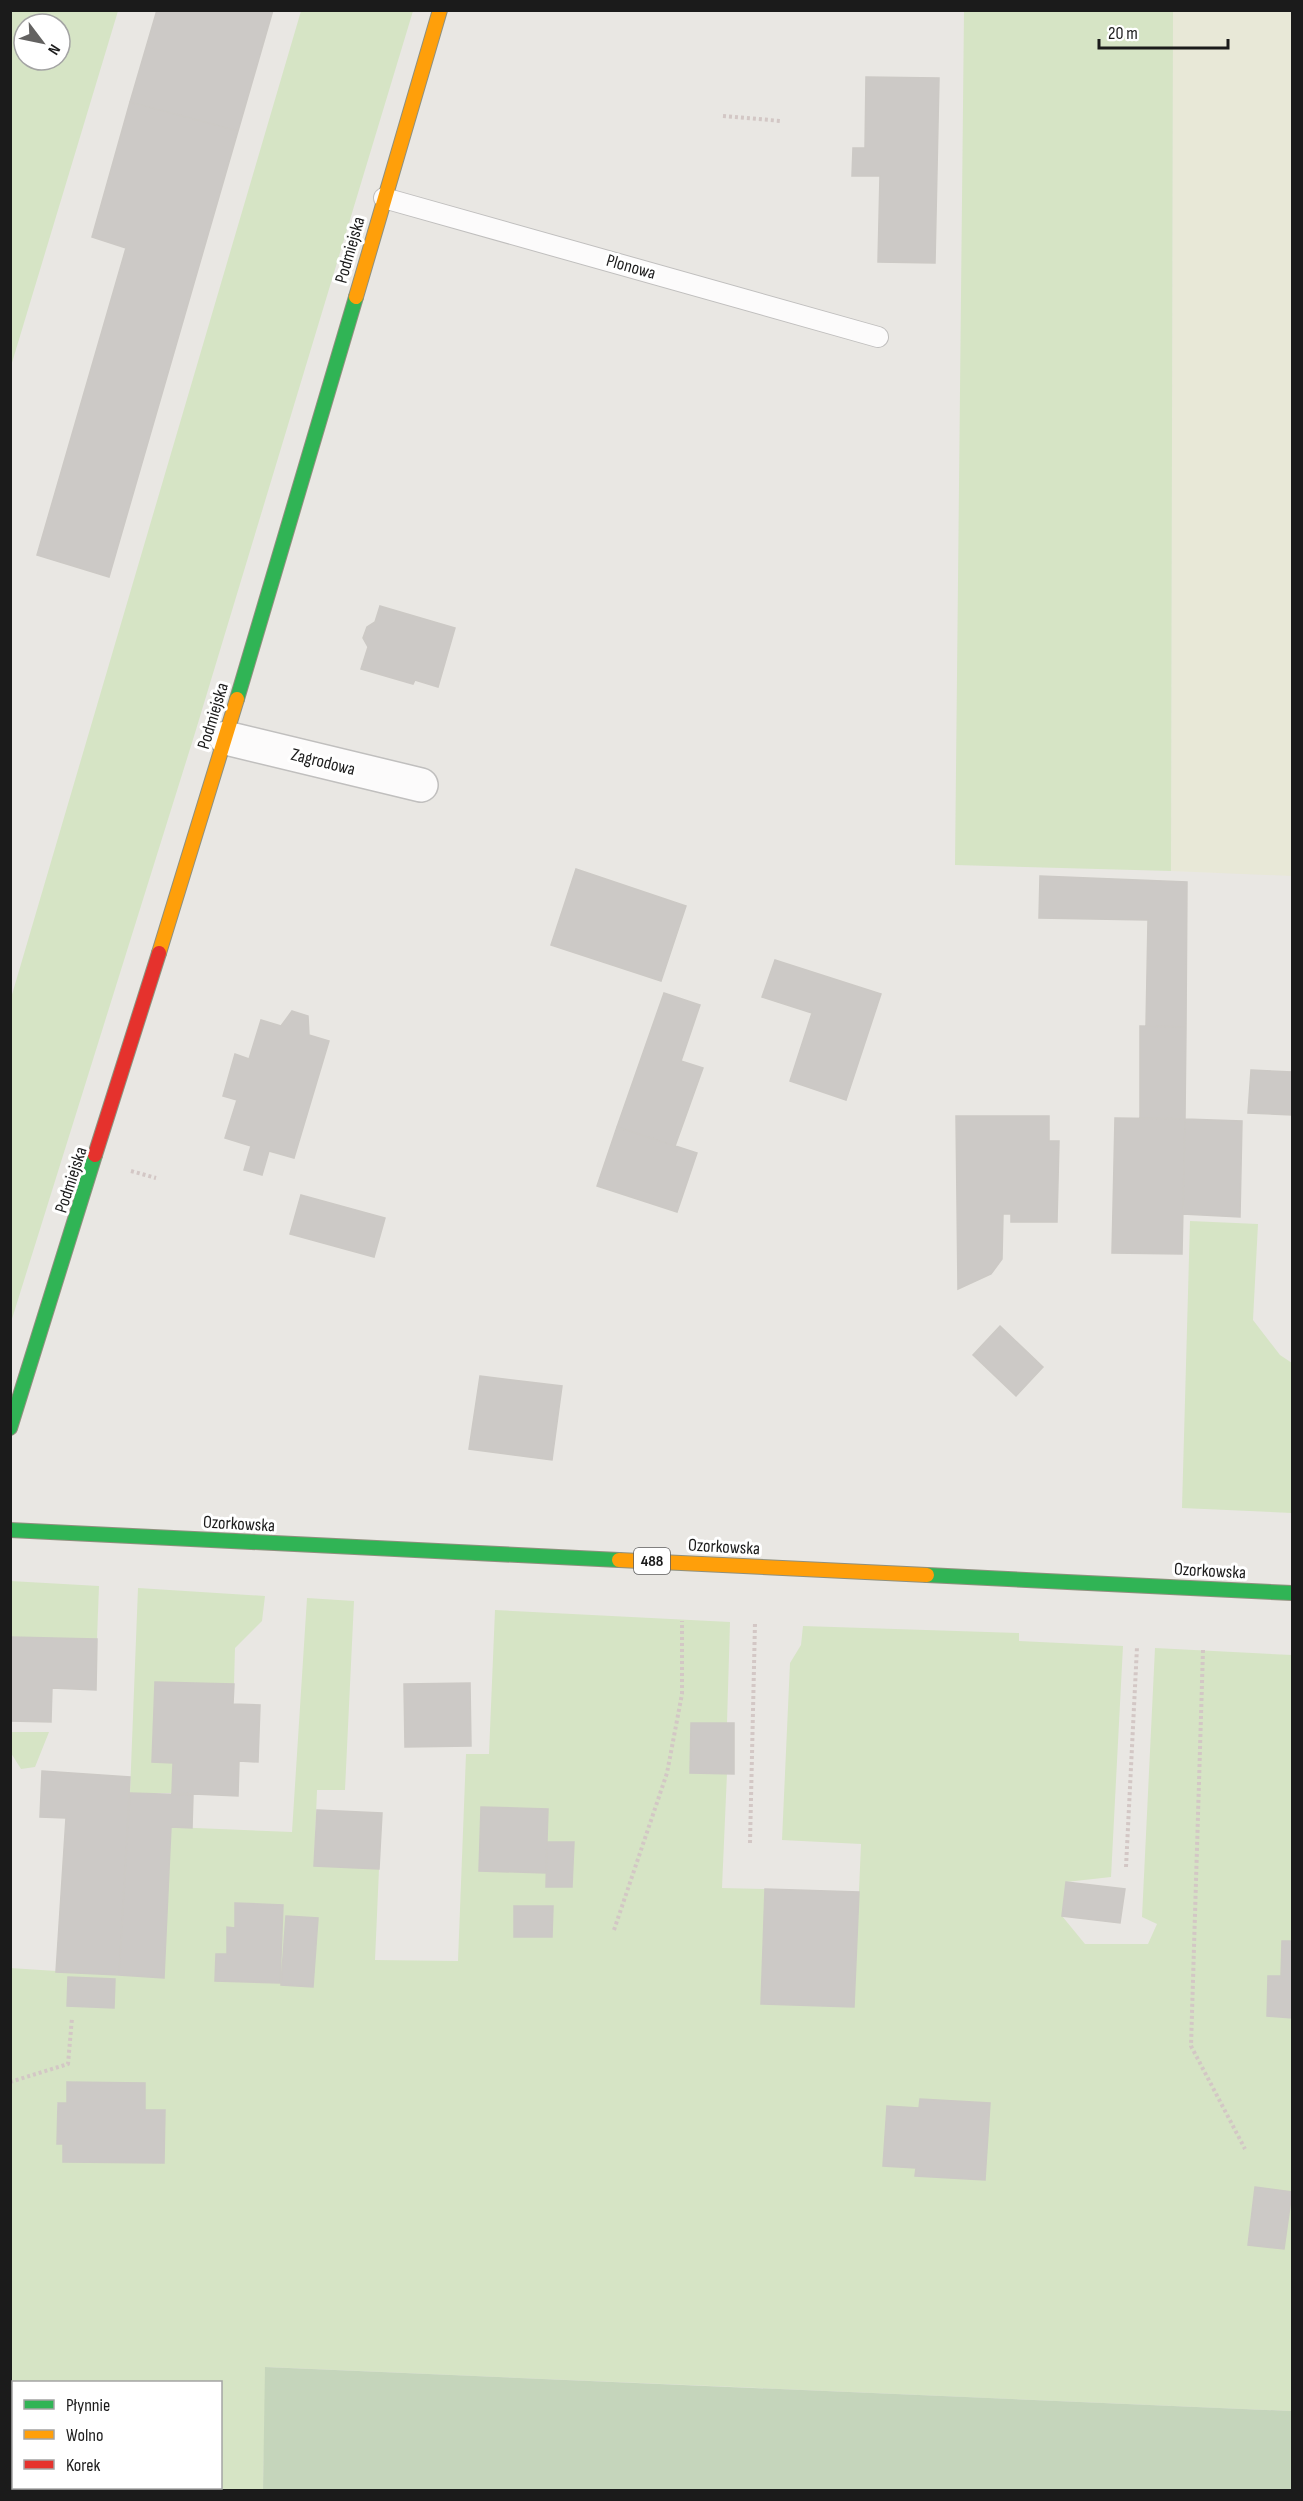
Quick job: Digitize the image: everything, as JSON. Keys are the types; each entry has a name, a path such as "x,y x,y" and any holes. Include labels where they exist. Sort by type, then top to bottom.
{"street":[{"name":"Podmiejska","path":"10,1428 226,738 440,10"},
{"name":"Zagrodowa","path":"226,738 421,785"},
{"name":"Ozorkowska","path":"10,1530 1293,1593"}],"lane":[{"name":"Plonowa","path":"384,198 878,337"}],"path":[{"path":"723,116 781,121"},
{"path":"614,1930 667,1773 682,1694 682,1621"},
{"path":"750,1843 755,1623"},
{"path":"1126,1867 1137,1647"},
{"path":"1203,1650 1191,2046 1245,2149"},
{"path":"10,2082 68,2064 72,2018"}],"green space":[{"path":"10,11 118,11 11,366"},
{"path":"301,11 413,11 195,733 11,1322 11,998"},
{"path":"964,11 1173,11 1171,871 955,865"},
{"path":"1173,11 1292,11 1292,876 1171,871"},
{"path":"1190,1221 1258,1224 1253,1320 1280,1355 1292,1363 1292,1513 1182,1508"},
{"path":"10,1581 99,1586 97,1639 11,1637"},
{"path":"138,1588 265,1596 262,1621 235,1648 234,1684 155,1682 152,1762 173,1763 172,1793 130,1793"},
{"path":"307,1598 354,1601 345,1790 317,1790 314,1866 379,1869 375,1960 458,1961 466,1754 489,1754 495,1610 730,1622 727,1723 691,1723 690,1772 727,1773 722,1888 765,1889 761,2004 854,2007 861,1844 782,1840 790,1663 801,1645 803,1626 1019,1633 1019,1641 1123,1646 1111,1877 1066,1882 1062,1916 1085,1944 1148,1944 1157,1924 1142,1917 1155,1648 1292,1655 1292,2411 266,2367 263,2490 67,2490 222,2489 222,2381 12,2381 11,2405 10,1968 164,1978 171,1827 292,1832","holes":["481,1807 548,1809 547,1842 573,1842 572,1887 546,1887 546,1873 479,1871","514,1906 552,1906 552,1937 514,1937","286,1917 317,1918 313,1987 281,1985","68,1977 115,1979 114,2008 67,2006","67,2083 145,2110 165,2110 164,2163 63,2162 63,2144 57,2143 57,2103 67,2103"]},
{"path":"11,1732 49,1732 35,1767 21,1769 11,1753"},
{"path":"265,2367 1292,2411 1292,2490 263,2490"}],"building":[{"path":"157,10 273,10 238,131 130,102"},
{"path":"866,77 939,78 935,263 878,262 880,176 852,176 853,148 865,148"},
{"path":"130,102 238,131 109,577 37,555 126,248 92,237"},
{"path":"380,606 455,628 438,687 415,680 413,684 361,669 368,647 363,638 367,627 375,622"},
{"path":"576,869 686,906 661,981 551,945"},
{"path":"1040,876 1187,882 1186,1027 1146,1026 1148,920 1039,918"},
{"path":"775,960 881,994 846,1100 790,1081 812,1013 762,997"},
{"path":"664,993 700,1005 681,1061 703,1068 675,1146 617,1127"},
{"path":"292,1011 308,1016 309,1035 329,1041 294,1158 269,1151 262,1175 244,1170 251,1146 225,1138 237,1100 223,1096 235,1054 249,1059 261,1020 281,1026"},
{"path":"1140,1026 1186,1027 1185,1119 1140,1118"},
{"path":"1251,1070 1292,1072 1292,1115 1248,1113"},
{"path":"956,1116 1049,1116 1049,1141 1059,1141 1057,1222 1011,1222 1011,1214 1003,1214 1002,1259 991,1274 958,1289"},
{"path":"1115,1118 1185,1119 1182,1254 1112,1253"},
{"path":"1185,1119 1242,1121 1240,1217 1183,1214"},
{"path":"617,1127 697,1153 677,1212 597,1186"},
{"path":"301,1195 385,1218 374,1257 290,1234"},
{"path":"1000,1326 1043,1367 1016,1396 973,1355"},
{"path":"480,1376 562,1386 552,1460 469,1449"},
{"path":"10,1637 97,1639 96,1690 52,1688 51,1722 10,1721"},
{"path":"155,1682 234,1684 233,1704 260,1705 258,1762 239,1761 238,1796 172,1793 173,1763 152,1762"},
{"path":"470,1683 471,1746 405,1747 404,1684"},
{"path":"691,1723 734,1723 734,1774 690,1773"},
{"path":"42,1771 130,1777 119,1975 56,1972 66,1818 40,1817"},
{"path":"130,1793 193,1795 192,1828 171,1827 164,1978 119,1975"},
{"path":"481,1807 548,1809 546,1873 479,1871"},
{"path":"317,1810 382,1813 379,1869 314,1866"},
{"path":"547,1842 574,1842 572,1887 546,1887"},
{"path":"1066,1882 1125,1889 1120,1923 1062,1916"},
{"path":"765,1889 859,1892 854,2007 761,2004"},
{"path":"235,1903 283,1905 280,1983 215,1981 216,1954 227,1954 227,1927 235,1928"},
{"path":"514,1906 553,1906 552,1937 514,1937"},
{"path":"286,1916 318,1918 313,1987 281,1985"},
{"path":"1282,1941 1292,1941 1292,2018 1267,2016 1268,1976 1281,1976"},
{"path":"68,1977 115,1979 114,2008 67,2006"},
{"path":"67,2082 145,2083 145,2110 165,2110 164,2163 63,2162 63,2144 57,2144 58,2103 67,2103"},
{"path":"920,2099 990,2103 985,2180 915,2176 916,2168 883,2166 887,2106 919,2108"},
{"path":"1255,2187 1292,2192 1284,2249 1248,2245"},
{"path":"10,2436 12,2436 12,2489 51,2490 10,2490"}],"traffic: fast":[{"path":"237,699 356,297"},
{"path":"10,1428 95,1155"},
{"path":"10,1530 619,1560"},
{"path":"927,1575 1292,1593"}],"traffic: slow":[{"path":"356,297 440,10"},
{"path":"159,953 237,699"},
{"path":"619,1560 927,1575"}],"traffic: jam":[{"path":"95,1155 159,953"}]}
